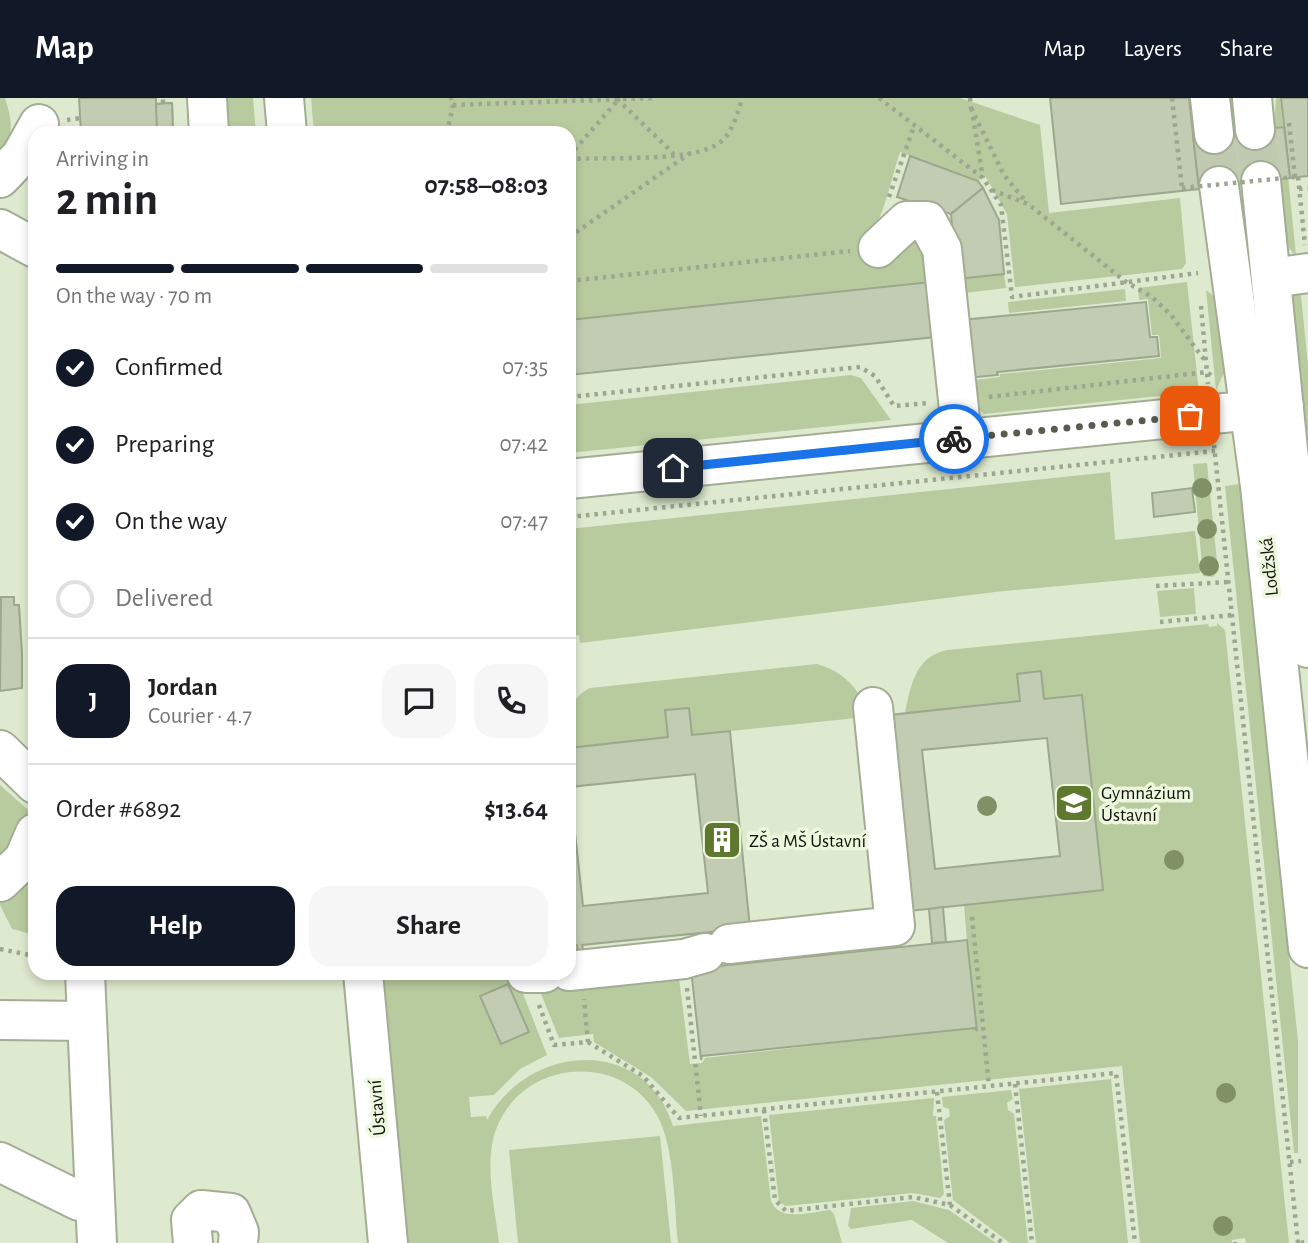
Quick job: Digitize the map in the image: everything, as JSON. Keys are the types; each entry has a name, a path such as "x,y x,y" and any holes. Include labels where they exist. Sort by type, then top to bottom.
{"street":[{"path":"207,98 209,126"},
{"path":"284,98 286,126"},
{"path":"0,178 21,156 28,134"},
{"name":"Lodžská","path":"1261,181 1271,278 1267,409 1298,763 1308,948"},
{"name":"Lodžská","path":"1219,186 1267,409 1308,648"},
{"path":"878,248 907,220 927,221 942,248 961,438"},
{"path":"0,229 28,244"},
{"path":"1271,278 1307,265"},
{"path":"576,478 1267,409"},
{"path":"576,970 895,926 873,707"},
{"path":"0,750 28,777"},
{"path":"0,882 24,859 28,850"},
{"path":"85,980 97,1243"},
{"name":"Ústavní","path":"364,980 388,1243"},
{"path":"0,1020 87,1021"},
{"path":"0,1162 79,1201"},
{"path":"193,1243 191,1220 201,1210 219,1210 231,1213 240,1232 238,1243"}],"path":[{"path":"448,126 453,105 451,98"},
{"path":"453,105 654,98"},
{"path":"576,157 689,154 717,145 735,122 742,98"},
{"path":"879,98 983,178 1000,205 1012,297 1198,273"},
{"path":"970,98 983,178"},
{"path":"1172,98 1182,188 1295,177 1287,111"},
{"path":"618,99 675,155"},
{"path":"576,149 618,99"},
{"path":"971,108 1004,175 1028,204 1126,282 1152,297 1171,315 1206,362"},
{"path":"888,198 914,126"},
{"path":"576,232 689,154"},
{"path":"1298,177 1307,265"},
{"path":"1299,189 1308,188"},
{"path":"1299,189 1308,195"},
{"path":"991,190 1028,204"},
{"path":"576,280 878,248"},
{"path":"576,396 860,367 875,376 894,406 1207,372"},
{"path":"1214,439 1299,1243 1308,1241"},
{"path":"576,516 1215,451"},
{"path":"1156,586 1228,582"},
{"path":"1160,622 1232,615"},
{"path":"972,917 989,1086"},
{"path":"0,949 28,955"},
{"path":"701,1116 706,952"},
{"path":"576,976 588,1042"},
{"path":"534,980 554,1045 588,1042 643,1076 679,1118 1116,1073 1135,1243"},
{"path":"1015,1084 1032,1243"},
{"path":"937,1092 950,1205"},
{"path":"764,1110 775,1200 780,1208 786,1211 914,1198 950,1205 1003,1243"},
{"path":"1290,1162 1301,1161"}],"green space":[{"path":"0,98 5,98 11,130 0,160"},
{"path":"214,98 253,98 255,126 216,126"},
{"path":"311,98 960,98 1040,125 1049,213 1180,198 1186,263 1182,269 1015,287 1007,214 984,174 978,181 900,152 883,209 868,241 919,243 940,281 576,319 576,126 313,126"},
{"path":"1276,98 1280,98 1296,255 1287,244 1280,227 1276,206"},
{"path":"1004,274 1006,288 956,294 955,279"},
{"path":"1187,282 1199,392 984,414 978,409 965,381 1000,377 1000,374 1161,358 1159,335 1152,335 1148,299 1139,300 1138,288"},
{"path":"1300,286 1308,365 1308,461 1291,297"},
{"path":"1125,289 1126,301 1009,313 1008,302"},
{"path":"1206,290 1222,303 1228,365 1216,390"},
{"path":"851,375 861,378 891,420 576,452 576,404"},
{"path":"1207,463 1218,571 1213,577 1203,576 1193,464"},
{"path":"1110,472 1115,540 1195,531 1200,573 995,592 580,643 579,635 576,635 576,528"},
{"path":"1240,484 1298,1041 1298,1153 1294,1153 1225,486"},
{"path":"1194,588 1196,614 1160,617 1157,591"},
{"path":"1217,623 1225,630 1289,1243 1246,1243 1245,1238 1232,1240 1232,1243 1140,1243 1122,1066 686,1111 651,1077 594,1042 593,1034 559,1038 537,984 678,971 690,1064 702,1063 705,1058 974,1027 964,905 1103,890 1082,695 1044,699 1041,671 1017,674 1020,701 905,713 916,674 928,659 947,650 1208,624 1209,627 1217,626"},
{"path":"817,664 835,671 850,683 861,698 866,717 692,735 689,708 665,710 668,737 576,747 576,699 590,688"},
{"path":"0,785 28,810 28,933 12,929 0,905"},
{"path":"380,980 518,980 547,1055 520,1069 494,1095 469,1097 471,1117 486,1116 487,1120 506,1094 530,1076 557,1064 585,1060 613,1064 638,1076 659,1096 673,1126 761,1116 771,1201 775,1208 796,1215 830,1210 834,1214 842,1243 678,1243 671,1162 664,1130 658,1117 642,1096 622,1081 599,1073 574,1072 551,1077 529,1087 510,1104 497,1127 490,1170 499,1243 401,1243","holes":["508,984 528,1032 481,996"]},
{"path":"1111,1079 1128,1243 1036,1243 1019,1089"},
{"path":"1011,1090 1013,1099 1007,1103 1008,1110 1014,1114 1028,1243 1010,1243 953,1200 944,1120 950,1116 949,1109 943,1107 942,1097"},
{"path":"934,1098 933,1116 936,1116 944,1194 940,1198 913,1193 786,1206 779,1202 769,1115"},
{"path":"660,1136 671,1243 518,1243 509,1150"},
{"path":"913,1201 949,1210 996,1243 948,1243 912,1220 851,1229 848,1226 851,1208"}],"building":[{"path":"79,98 156,98 156,104 172,103 173,126 81,126"},
{"path":"1050,98 1189,98 1199,189 1061,204"},
{"path":"1281,98 1308,98 1308,176 1290,178"},
{"path":"172,103 173,126 157,126 156,104"},
{"path":"1284,127 1290,178 1199,188 1193,136"},
{"path":"910,156 978,181 983,188 951,214 897,197"},
{"path":"983,188 999,220 1004,274 957,279 951,214"},
{"path":"940,281 945,336 576,374 576,319"},
{"path":"1146,302 1150,337 1157,337 1159,356 997,372 998,375 967,378 961,320"},
{"path":"1192,488 1195,512 1154,517 1152,493"},
{"path":"1,597 14,597 14,605 19,605 22,688 0,691"},
{"name":"Gymnázium Ústavní","path":"1041,671 1044,699 1082,695 1103,890 900,912 880,716 1020,701 1017,674","holes":["1047,738 1060,856 935,869 922,750"]},
{"name":"ZŠ a MŠ Ústavní","path":"689,708 692,735 730,731 750,928 582,945 584,953 578,954 576,842 583,906 708,893 695,774 576,786 576,747 668,737 665,710"},
{"path":"943,907 946,942 932,943 929,909"},
{"path":"967,940 977,1031 975,1028 702,1056 701,1060 691,969"},
{"path":"508,984 529,1032 501,1044 480,996"}],"tunnel":[{"path":"1255,130 1261,181"},
{"path":"1214,134 1219,186"}],"way so far":[{"path":"954,439 1190,416"}],"place":[{"name":"Gymnázium Ústavní","path":"1074,803"},
{"name":"ZŠ a MŠ Ústavní","path":"722,840"}],"route":[{"path":"673,468 954,439"}]}
